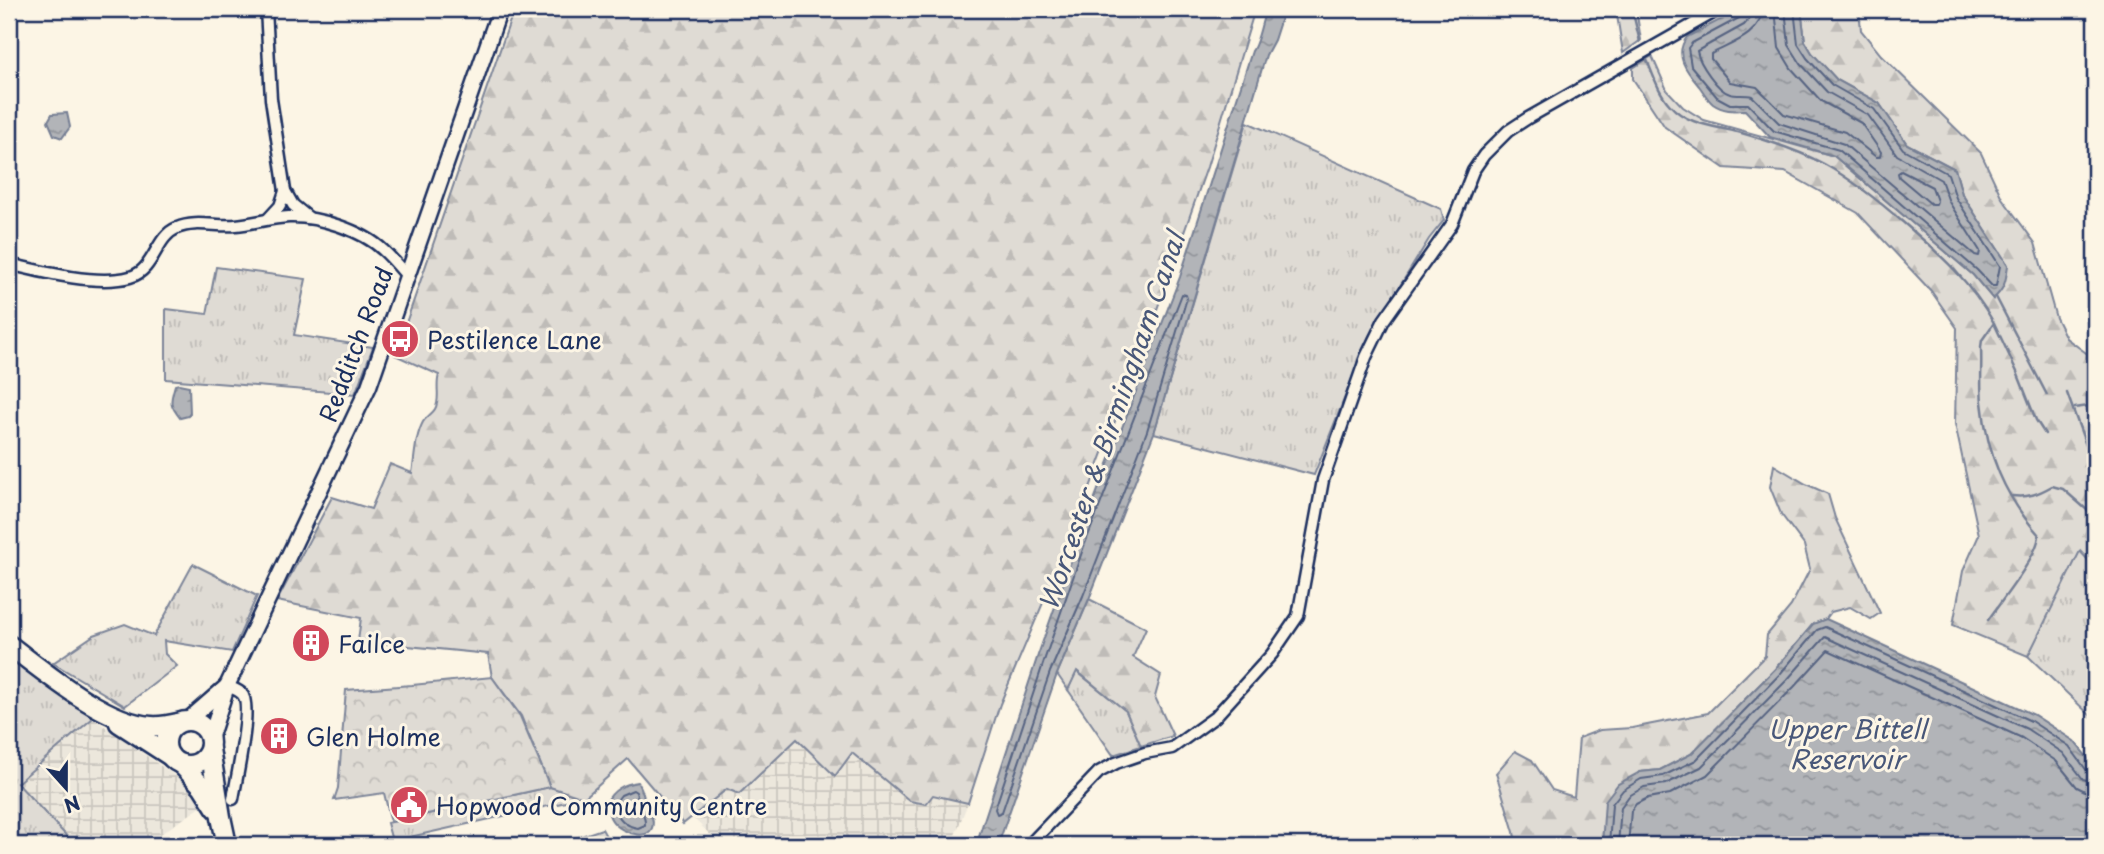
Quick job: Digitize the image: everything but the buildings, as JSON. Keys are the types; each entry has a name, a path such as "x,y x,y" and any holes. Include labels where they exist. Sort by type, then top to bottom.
{"highway":[{"path":"9,645 109,714 149,726 183,722 198,723 207,730 210,744 206,756 191,765 175,760 166,748 171,728 183,722"},
{"name":"Redditch Road","path":"109,714 123,727 175,760 202,786 221,817"},
{"name":"Redditch Road","path":"210,744 227,845"}],"main road":[{"name":"Redditch Road","path":"210,744 227,686 369,386 500,9"},
{"name":"Redditch Road","path":"183,722 227,686"}],"street":[{"path":"266,9 271,99 285,191 293,205 309,218"},
{"path":"1029,845 1099,772 1145,753 1172,748 1215,717 1272,654 1298,616 1323,480 1366,357 1384,320 1452,224 1473,171 1484,155 1496,141 1528,118 1720,9"},
{"path":"268,219 280,206 285,191"},
{"path":"9,264 64,276 126,278 142,271 169,234 177,228 233,225 291,217 309,218 341,227 370,240 408,277"},
{"path":"227,686 243,694 247,703 233,799"}],"shaded area":[{"path":"93,718 192,788 201,807 144,845 75,845 16,783"},
{"path":"797,739 835,776 852,753 910,801 933,795 968,803 951,845 721,845 692,817 727,789 739,794"}],"green space":[{"path":"514,9 1255,9 1207,167 1155,315 1074,530 1000,704 968,803 933,795 926,804 910,801 852,753 835,776 797,739 739,794 727,789 683,824 628,759 584,798 550,787 521,716 492,677 488,654 358,641 361,618 277,601 332,497 371,509 390,464 412,473 420,428 437,405 439,375 395,355"},
{"path":"1616,9 1636,9 1641,40 1623,53"},
{"path":"1801,9 1859,9 1861,30 1881,55 1981,153 2002,198 2035,243 2056,318 2066,338 2089,355 2095,355 2095,567 2080,551 2028,656 1953,625 1963,571 1979,535 1955,424 1957,328 1931,291 1858,213 1785,172 1724,168 1665,127 1633,79 1633,68 1652,56 1667,90 1683,107 1704,120 1834,156 1973,275 1993,299 2008,265 1962,194 1955,169 1907,144 1879,103 1837,80 1812,53 1805,41"},
{"path":"1247,122 1441,209 1444,220 1429,239 1369,336 1314,475 1154,433"},
{"path":"216,267 306,279 294,335 373,347 355,394 166,379 166,309 207,314"},
{"path":"1774,465 1828,494 1835,518 1880,613 1871,619 1850,607 1831,612 1826,619 1813,624 1775,669 1691,754 1660,770 1639,772 1604,829 1602,845 1516,845 1496,773 1515,751 1532,760 1552,790 1574,797 1579,738 1600,730 1632,728 1708,713 1765,656 1767,635 1791,606 1810,569 1804,545 1781,514 1770,487"},
{"path":"2077,548 2095,567 2095,720 2028,656"},
{"path":"193,564 257,596 232,652 164,641 165,654 177,666 125,706 53,663 94,635 125,624 154,636"},
{"path":"1089,599 1146,628 1133,657 1161,675 1155,697 1173,736 1141,746 1126,711 1077,671 1068,690 1057,674"},
{"path":"18,660 93,718 17,783 75,845 9,845 9,670"},
{"path":"1076,671 1126,711 1141,746 1113,755 1068,690"},
{"path":"492,677 520,716 550,787 391,822 384,793 334,800 338,788 346,690"},
{"path":"550,787 584,798 392,841 387,823"},
{"path":"602,829 611,845 600,845 595,840 585,845 555,845"}],"water":[{"path":"1266,9 1284,9 1266,55 1154,433 1057,674 998,845 976,845 1076,547 1180,277"},
{"path":"1741,9 1801,9 1805,41 1812,53 1837,80 1879,103 1907,144 1955,169 1962,194 2008,265 2004,284 1993,299 1973,275 1834,156 1770,137 1745,110 1724,109 1709,100 1683,63 1683,44 1687,37"},
{"path":"67,113 70,127 62,138 54,135 48,121 52,114"},
{"path":"175,385 189,386 190,413 180,418 172,403"},
{"name":"Upper Bittell Reservoir","path":"1826,619 2034,715 2074,741 2095,772 2095,845 1602,845 1605,801 1618,784 1640,772 1660,770 1691,754 1775,669 1813,624"},
{"path":"638,782 652,817 653,826 644,834 630,833 616,825 610,817 606,803 619,788"}],"waterway":[{"path":"1632,9 1640,42"},
{"path":"1646,58 1662,94 1677,112 1701,124 1760,138 1804,154 1835,170 1886,208 1943,258 1985,308 1994,323 1982,340 1981,347 1981,395 1988,439 2007,489 2039,535 2026,566 1988,620"},
{"path":"1996,297 2047,395"},
{"path":"1994,323 2036,420 2045,434"},
{"path":"2067,393 2095,477"},
{"path":"2075,408 2095,405"},
{"path":"2012,496 2033,495 2052,486 2063,489 2095,517"}],"place":[{"name":"Pestilence Lane","path":"400,339"},
{"name":"Failce","path":"311,643"},
{"name":"Glen Holme","path":"279,736"},
{"name":"Hopwood Community Centre","path":"409,805"}],"water label":[{"name":"Worcester & Birmingham Canal","path":"1111,421"}]}
